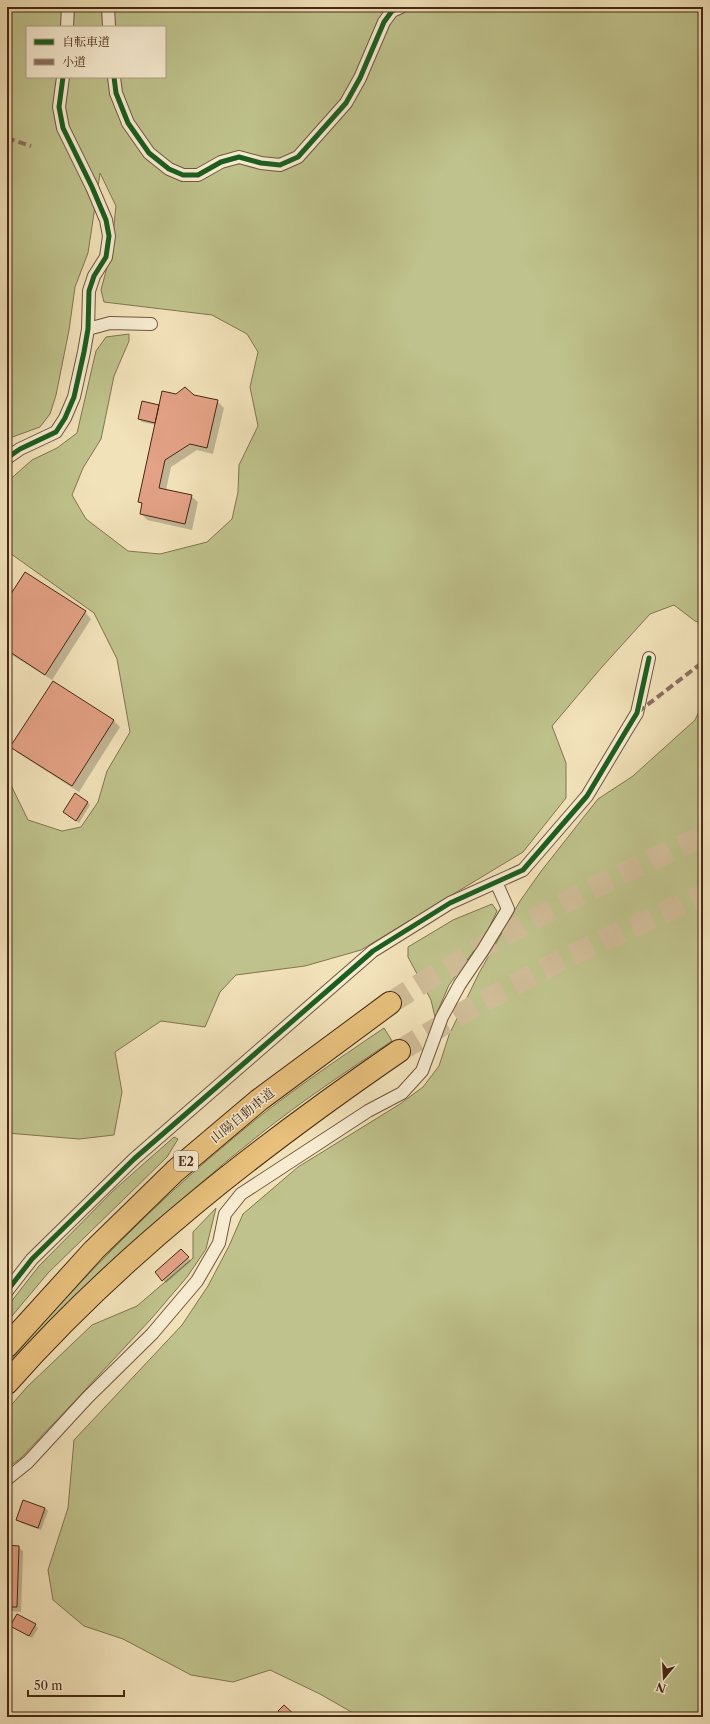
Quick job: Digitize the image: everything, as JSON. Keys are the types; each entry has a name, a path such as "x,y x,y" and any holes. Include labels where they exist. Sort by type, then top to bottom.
{"highway":[{"name":"山陽自動車道","path":"7,1346 94,1250 175,1171 258,1100 390,1003"},
{"path":"7,1383 110,1278 173,1222 317,1108 400,1051"}],"street":[{"path":"67,26 68,7"},
{"path":"108,7 109,26"},
{"path":"114,78 116,93 128,123 149,152 169,169 183,175 198,175 221,162 239,157 261,164 280,165 298,156 346,103 360,78 384,22 392,11 401,7"},
{"path":"7,458 20,449 56,432 65,418 74,397 88,329 89,291 94,276 106,257 109,236 106,220 92,187 63,128 59,107 64,78"},
{"path":"88,329 110,323 151,324"},
{"path":"7,1291 32,1259 134,1159 373,951 450,904 523,870 587,796 636,713 649,658"},
{"path":"7,1479 28,1462 88,1398 152,1334 197,1281 220,1243 225,1214 241,1194 368,1112 402,1093 422,1071 442,1017 460,984 508,909 496,882"}],"green space":[{"path":"7,7 703,7 703,624 695,621 674,605 650,614 601,668 552,726 566,763 566,798 523,852 361,950 305,966 236,975 220,992 205,1027 161,1021 115,1052 122,1092 114,1135 79,1139 7,1133 7,777 28,820 62,831 81,827 98,802 107,771 130,732 117,659 94,613 7,551 7,482 32,460 57,448 77,433 96,351 106,337 129,334 129,341 114,376 101,439 83,468 72,495 86,519 128,551 160,554 207,542 232,519 238,492 239,465 258,426 250,387 258,352 247,334 212,315 104,302 101,290 111,252 116,206 100,173 88,253 75,287 69,330 56,395 50,414 40,427 7,439"},
{"path":"703,703 703,1717 360,1717 320,1694 270,1670 233,1682 191,1675 123,1639 84,1626 53,1600 48,1570 68,1508 74,1440 182,1325 208,1286 229,1246 243,1214 298,1167 400,1104 423,1087 439,1066 449,1035 479,973 520,901 542,870 598,799 633,776 695,720"},
{"path":"492,904 497,911 486,934 449,985 435,1017 431,1000 408,957 408,947 453,920"},
{"path":"384,1028 392,1041 292,1110 225,1162 129,1249 7,1370 7,1364 61,1303 146,1216 176,1188 206,1161 272,1107"},
{"path":"174,1137 178,1139 167,1157 48,1273 7,1322 7,1307 39,1266 114,1190"},
{"path":"216,1208 206,1249 187,1277 151,1319 21,1458 7,1468 7,1410 27,1387 92,1325 137,1306 193,1258 193,1232"}],"building":[{"path":"185,387 194,395 218,400 207,448 190,444 165,460 159,488 192,495 185,524 140,514 142,503 138,502 162,391 176,394"},
{"path":"142,401 159,405 155,423 138,419"},
{"path":"25,572 86,611 45,675 7,650 7,600"},
{"path":"53,681 114,720 72,786 10,747"},
{"path":"75,793 88,802 76,821 63,812"},
{"path":"181,1249 189,1257 162,1281 155,1272"},
{"path":"23,1500 45,1508 38,1528 16,1520"},
{"path":"7,1545 19,1546 17,1607 7,1607"},
{"path":"17,1614 36,1624 29,1636 10,1626"},
{"path":"284,1705 297,1717 284,1717 278,1711"}],"tunnel":[{"path":"390,1003 466,957 583,893 703,836"},
{"path":"399,1051 476,1005 567,957 703,895"}],"marked path":[{"path":"7,138 31,146"},
{"path":"638,712 703,662"}],"cycle path":[{"path":"114,78 116,93 128,123 149,153 169,169 183,175 198,175 221,162 239,157 261,163 280,165 298,157 346,103 360,78 384,22 392,11 401,7"},
{"path":"7,458 20,449 56,432 65,418 74,397 84,352 88,329 89,291 94,276 106,257 109,236 106,220 92,187 63,128 59,107 63,78"},
{"path":"7,1291 32,1259 134,1159 373,951 450,903 523,870 587,796 637,713 649,658"}]}
